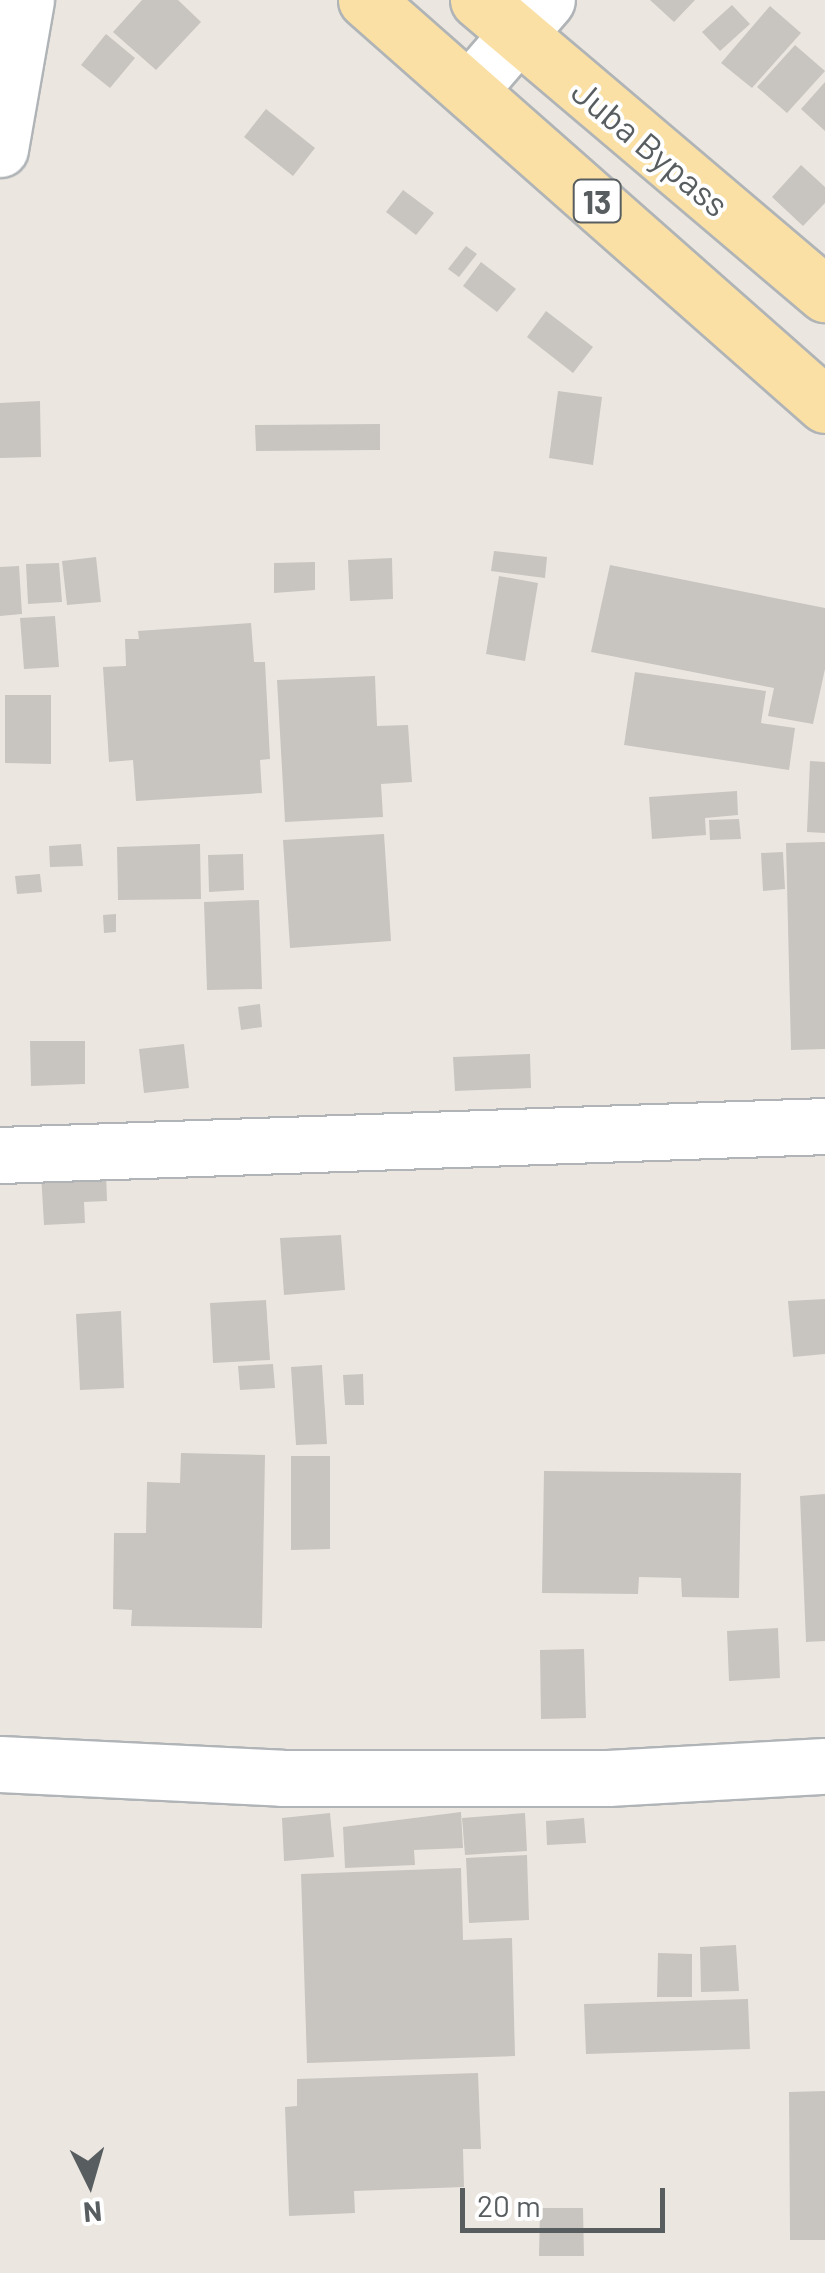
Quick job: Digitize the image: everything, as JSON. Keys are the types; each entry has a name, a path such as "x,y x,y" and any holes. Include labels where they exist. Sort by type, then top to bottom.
{"main road":[{"name":"Juba Bypass","path":"366,0 471,88 825,405"},
{"name":"Juba Bypass","path":"514,11 825,294"}],"street":[{"path":"0,149 26,0"},
{"path":"471,88 514,11"},
{"path":"0,1155 825,1126"},
{"path":"0,1764 282,1778 608,1778 825,1766"}],"building":[{"path":"142,0 178,0 201,22 156,70 113,32"},
{"path":"650,0 695,0 674,22"},
{"path":"732,5 750,24 720,51 702,32"},
{"path":"770,6 801,33 752,88 721,63"},
{"path":"106,34 135,58 110,88 81,65"},
{"path":"795,45 825,71 787,113 757,87"},
{"path":"825,82 825,131 801,109"},
{"path":"266,109 315,148 293,176 244,137"},
{"path":"801,165 825,187 825,203 803,226 772,197"},
{"path":"403,190 434,213 416,235 386,212"},
{"path":"466,246 477,254 459,277 448,269"},
{"path":"481,262 516,289 497,312 463,286"},
{"path":"546,311 593,347 573,373 527,337"},
{"path":"558,391 602,397 593,465 549,458"},
{"path":"40,401 41,457 0,458 0,403"},
{"path":"380,424 380,450 256,451 255,425"},
{"path":"494,551 547,557 545,578 491,571"},
{"path":"96,557 101,602 67,605 62,561"},
{"path":"392,558 393,599 350,601 348,560"},
{"path":"315,562 315,590 274,593 274,563"},
{"path":"59,563 62,602 28,604 26,564"},
{"path":"610,565 825,608 825,669 813,724 768,716 774,688 591,652"},
{"path":"19,566 22,614 0,616 0,567"},
{"path":"499,576 538,583 525,661 486,654"},
{"path":"55,616 59,667 24,669 20,618"},
{"path":"251,623 254,662 265,662 270,759 260,760 262,793 136,801 133,760 109,762 103,667 126,666 125,639 139,639 138,631"},
{"path":"635,672 766,691 761,723 795,728 789,770 624,745"},
{"path":"375,676 377,726 408,725 412,782 381,784 383,817 285,822 277,680"},
{"path":"5,695 51,695 51,764 5,763"},
{"path":"810,761 825,762 825,833 807,832"},
{"path":"737,791 738,815 705,818 706,835 652,839 649,797"},
{"path":"739,819 741,839 710,840 709,820"},
{"path":"384,834 391,941 290,948 283,840"},
{"path":"825,842 825,1049 791,1050 786,843"},
{"path":"81,844 83,866 50,867 49,846"},
{"path":"200,844 201,899 118,900 117,847"},
{"path":"783,852 785,889 763,891 761,853"},
{"path":"243,854 244,890 209,892 208,855"},
{"path":"40,874 42,892 17,894 15,876"},
{"path":"259,900 262,989 207,990 204,902"},
{"path":"116,914 116,932 104,933 103,915"},
{"path":"260,1004 262,1027 241,1030 238,1007"},
{"path":"30,1041 85,1041 85,1084 31,1086"},
{"path":"184,1044 189,1088 144,1093 139,1049"},
{"path":"530,1054 531,1088 455,1091 453,1057"},
{"path":"106,1171 107,1201 84,1202 85,1223 44,1225 41,1173"},
{"path":"341,1235 345,1290 284,1295 280,1238"},
{"path":"825,1299 825,1354 793,1357 788,1301"},
{"path":"266,1300 270,1360 213,1363 210,1303"},
{"path":"121,1311 124,1388 80,1390 76,1314"},
{"path":"273,1364 275,1388 240,1390 238,1366"},
{"path":"322,1365 327,1444 296,1445 291,1367"},
{"path":"363,1374 364,1405 345,1405 343,1375"},
{"path":"181,1453 265,1455 262,1628 131,1626 132,1610 113,1609 114,1533 146,1533 147,1482 180,1483"},
{"path":"291,1456 330,1456 330,1549 291,1550"},
{"path":"544,1471 741,1473 739,1598 682,1597 681,1578 639,1577 638,1594 542,1593"},
{"path":"825,1494 825,1641 806,1642 800,1496"},
{"path":"778,1628 780,1678 729,1681 727,1631"},
{"path":"584,1649 586,1718 541,1719 540,1650"},
{"path":"461,1812 463,1848 414,1850 415,1865 345,1868 343,1827"},
{"path":"330,1813 334,1857 284,1861 282,1818"},
{"path":"525,1813 527,1851 465,1855 462,1818"},
{"path":"584,1818 586,1843 547,1845 546,1821"},
{"path":"527,1855 529,1920 469,1923 466,1858"},
{"path":"461,1868 463,1940 512,1938 515,2056 307,2063 301,1874"},
{"path":"736,1945 739,1991 701,1992 700,1947"},
{"path":"658,1953 692,1954 692,1997 657,1997"},
{"path":"748,1999 750,2049 586,2054 584,2004"},
{"path":"478,2073 481,2149 463,2149 464,2187 354,2191 355,2213 289,2216 285,2107 297,2106 297,2079"},
{"path":"825,2091 825,2240 790,2240 789,2092"},
{"path":"540,2208 583,2208 584,2256 539,2256"}]}
